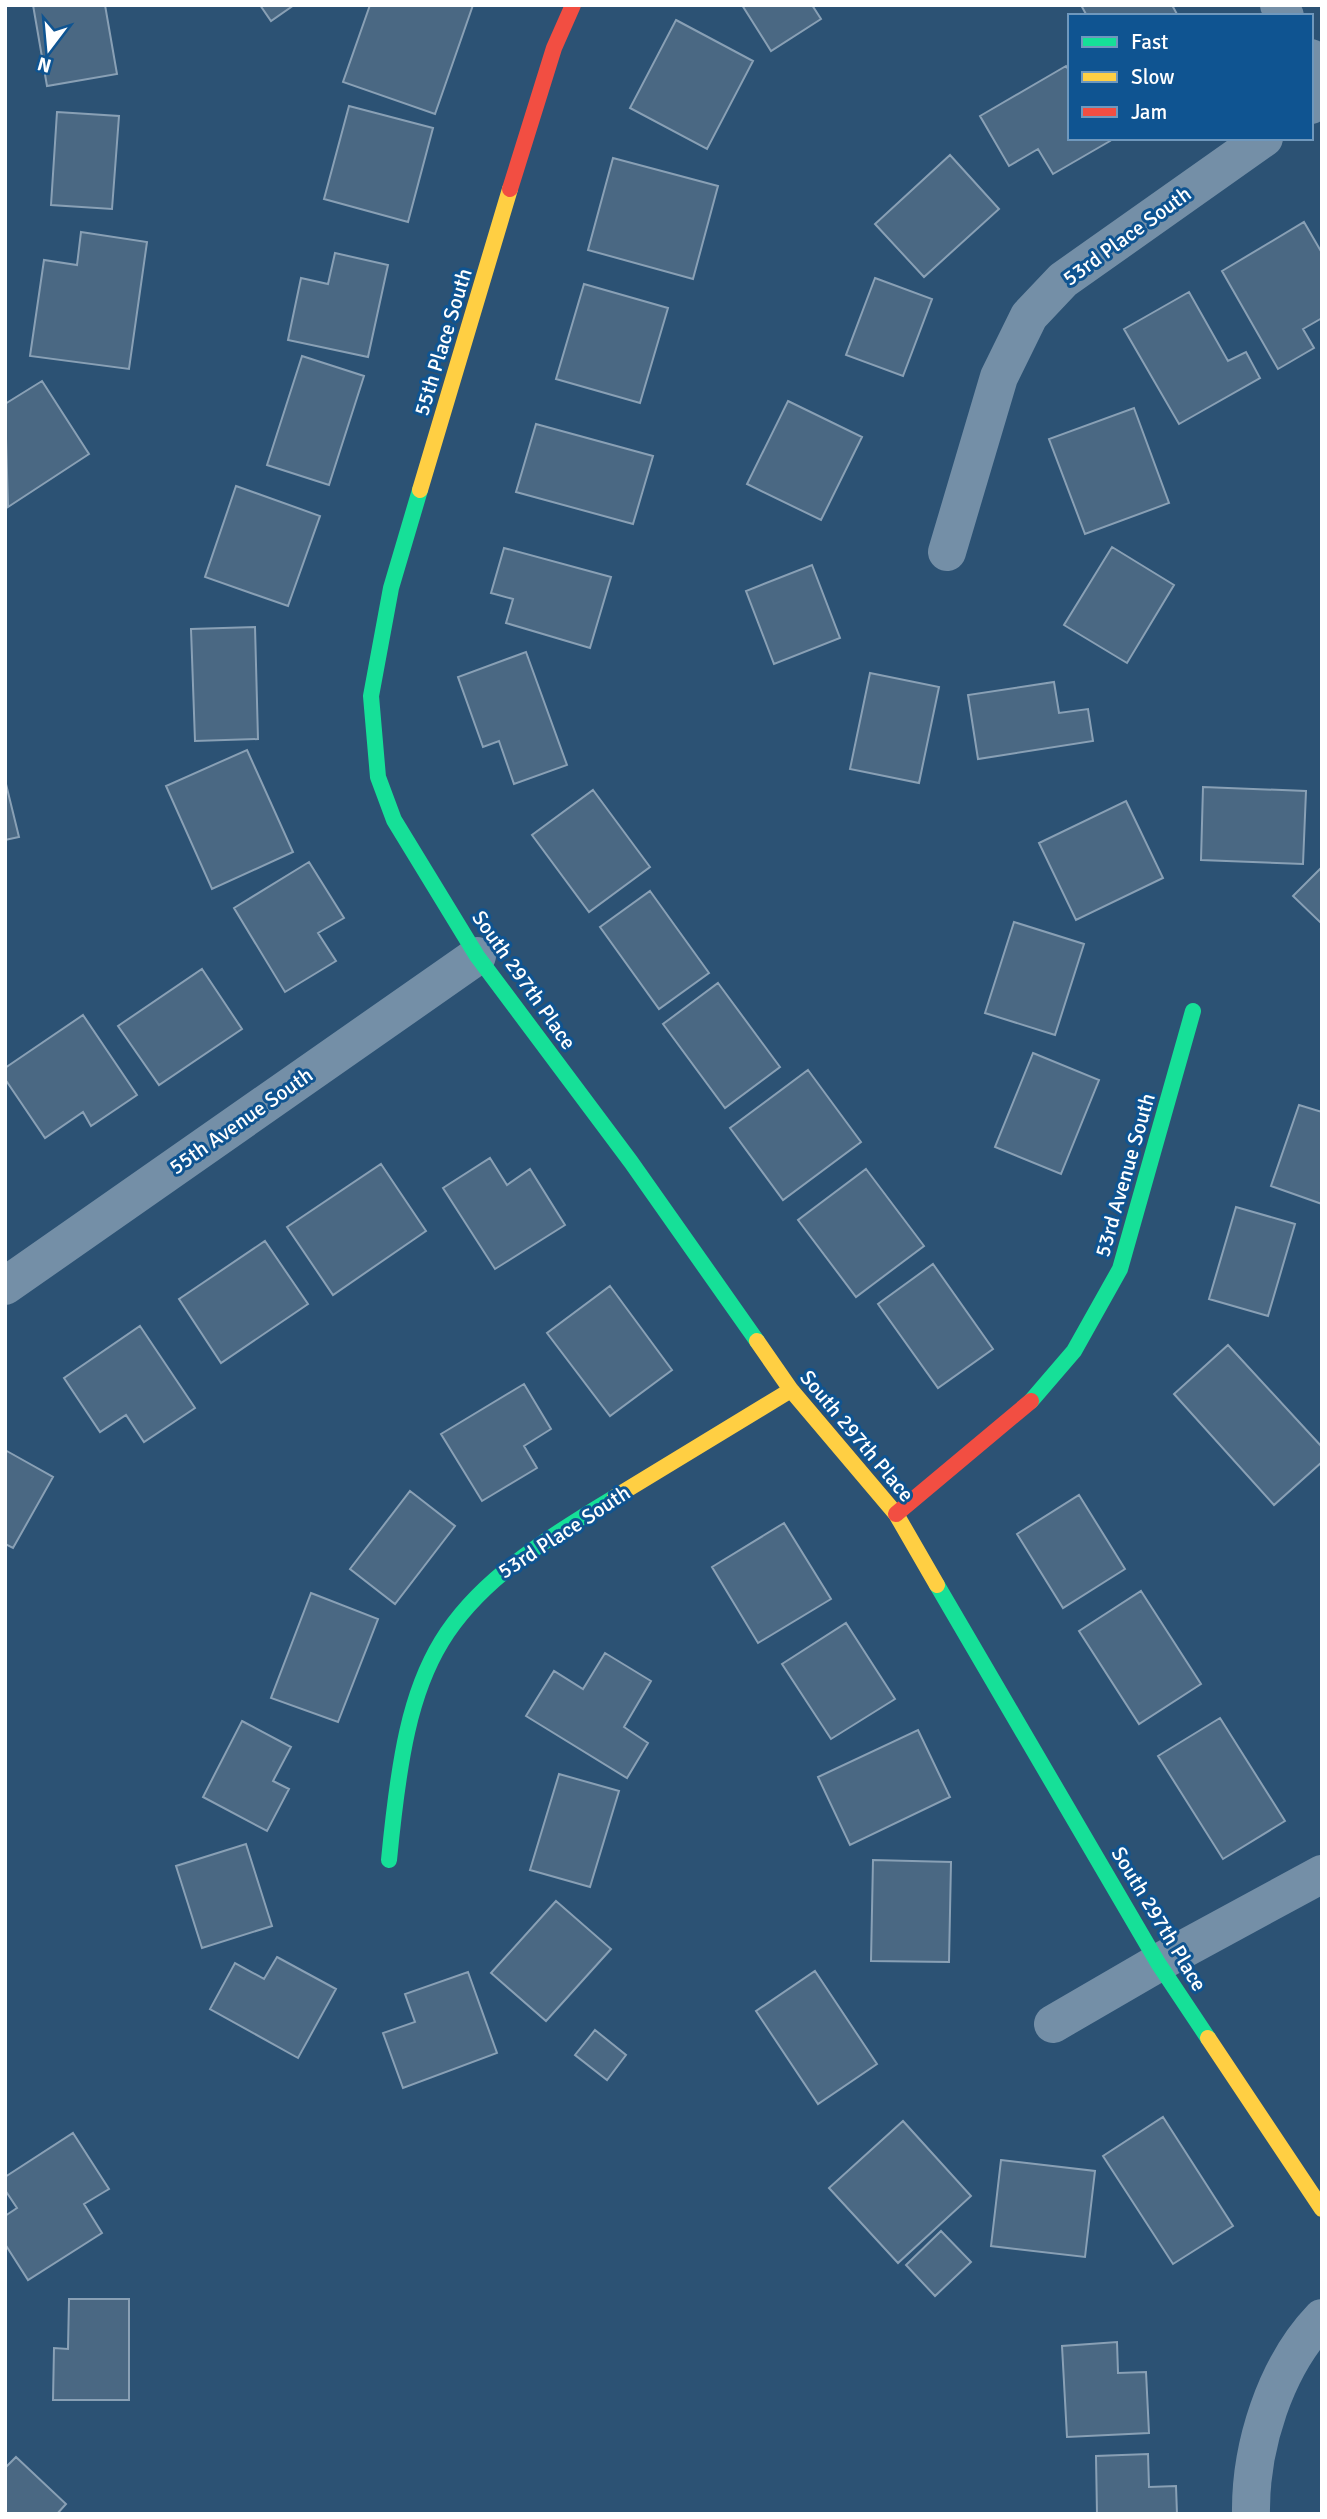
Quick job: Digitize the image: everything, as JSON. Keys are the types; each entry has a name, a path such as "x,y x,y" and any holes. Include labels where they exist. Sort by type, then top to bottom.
{"street":[{"name":"55th Place South","path":"371,696 391,589 528,130 554,48 573,5"},
{"name":"53rd Place South","path":"947,552 999,377 1029,316 1063,279 1261,140"},
{"name":"South 297th Place","path":"371,696 378,777 394,820 477,956 631,1162 791,1390 896,1514 1158,1963 1322,2210"},
{"name":"55th Avenue South","path":"5,1286 477,956"},
{"name":"53rd Avenue South","path":"896,1514 1024,1409 1074,1351 1120,1269 1193,1011"},
{"name":"53rd Place South","path":"389,1860 402,1736 426,1667 457,1616 497,1573 544,1541 791,1390"},
{"path":"1054,2024 1158,1963 1322,1874"},
{"path":"1251,2514 1253,2465 1264,2426 1297,2350 1322,2318"}],"building":[{"path":"33,5 105,5 117,74 47,86"},
{"path":"260,5 294,5 271,21"},
{"path":"370,5 473,5 435,114 343,82"},
{"path":"742,5 812,5 821,19 771,51"},
{"path":"1081,5 1172,5 1177,14 1086,14"},
{"path":"676,20 753,61 707,149 630,108"},
{"path":"1066,66 1068,140 1110,141 1053,174 1038,149 1009,166 980,116"},
{"path":"349,106 433,128 408,222 324,199"},
{"path":"57,112 119,116 112,209 51,205"},
{"path":"950,155 999,209 924,277 875,224"},
{"path":"613,158 718,186 693,279 588,250"},
{"path":"1304,222 1322,253 1322,318 1303,329 1314,348 1278,369 1222,271"},
{"path":"81,232 147,242 129,369 30,356 44,260 77,265"},
{"path":"335,253 388,265 368,357 288,340 301,278 328,284"},
{"path":"875,278 932,299 903,376 846,355"},
{"path":"584,284 668,308 640,403 556,379"},
{"path":"1189,292 1228,361 1246,352 1260,378 1179,424 1124,329"},
{"path":"302,356 364,376 329,485 267,465"},
{"path":"42,381 89,454 8,507 5,404"},
{"path":"788,401 862,437 821,520 747,484"},
{"path":"1134,408 1169,503 1085,534 1049,439"},
{"path":"536,424 653,456 633,524 516,492"},
{"path":"236,486 320,516 288,606 205,577"},
{"path":"1112,547 1174,585 1127,663 1064,625"},
{"path":"504,548 611,577 590,648 506,623 513,599 491,593"},
{"path":"812,565 840,638 774,664 746,591"},
{"path":"255,627 258,739 195,741 191,629"},
{"path":"526,652 567,765 514,784 499,741 483,747 458,677"},
{"path":"870,673 939,687 919,783 850,769"},
{"path":"1054,682 1059,713 1088,709 1093,741 978,759 968,695"},
{"path":"247,750 293,852 212,889 166,786"},
{"path":"5,780 19,837 5,840"},
{"path":"1203,787 1306,791 1303,864 1201,860"},
{"path":"593,790 650,867 589,912 532,835"},
{"path":"1126,801 1163,878 1076,920 1039,843"},
{"path":"309,862 344,918 318,933 336,961 285,992 234,908"},
{"path":"1322,867 1322,924 1293,896"},
{"path":"650,891 709,973 659,1009 600,927"},
{"path":"1014,922 1084,944 1055,1035 985,1013"},
{"path":"202,969 242,1029 159,1085 118,1026"},
{"path":"718,983 780,1067 725,1108 663,1024"},
{"path":"83,1015 137,1095 91,1126 83,1112 45,1138 5,1079 5,1068"},
{"path":"1033,1053 1099,1080 1061,1174 995,1147"},
{"path":"808,1070 861,1142 783,1200 730,1128"},
{"path":"1299,1105 1322,1112 1322,1204 1271,1186"},
{"path":"490,1158 507,1185 530,1169 565,1225 495,1269 443,1188"},
{"path":"381,1164 426,1231 333,1295 287,1227"},
{"path":"866,1169 924,1246 856,1297 798,1220"},
{"path":"1236,1207 1295,1224 1268,1316 1209,1299"},
{"path":"265,1241 308,1304 221,1363 179,1299"},
{"path":"933,1264 993,1349 938,1388 878,1304"},
{"path":"610,1286 672,1370 610,1416 547,1333"},
{"path":"140,1326 195,1408 144,1442 126,1415 100,1432 64,1378"},
{"path":"1228,1345 1322,1447 1322,1462 1274,1505 1174,1394"},
{"path":"524,1384 551,1429 524,1446 537,1468 482,1501 441,1434"},
{"path":"5,1450 53,1477 13,1548 5,1544"},
{"path":"410,1491 455,1526 395,1604 350,1569"},
{"path":"1079,1495 1125,1569 1063,1608 1017,1534"},
{"path":"784,1523 831,1599 758,1643 712,1567"},
{"path":"1141,1591 1201,1684 1139,1724 1079,1631"},
{"path":"311,1593 378,1619 338,1722 271,1698"},
{"path":"846,1623 895,1699 831,1739 782,1664"},
{"path":"605,1653 651,1681 624,1727 648,1743 627,1778 526,1716 554,1671 583,1689"},
{"path":"1220,1718 1285,1821 1223,1859 1158,1756"},
{"path":"242,1721 291,1747 273,1781 289,1789 267,1831 203,1797"},
{"path":"918,1730 950,1797 850,1845 818,1777"},
{"path":"559,1774 619,1791 590,1887 530,1870"},
{"path":"246,1844 272,1926 202,1948 176,1866"},
{"path":"873,1860 951,1862 949,1962 871,1961"},
{"path":"556,1901 611,1949 546,2021 491,1973"},
{"path":"277,1957 336,1989 298,2058 210,2009 235,1963 264,1979"},
{"path":"815,1971 877,2064 818,2104 756,2011"},
{"path":"468,1972 497,2053 403,2088 383,2033 415,2022 405,1994"},
{"path":"595,2030 626,2055 607,2080 575,2055"},
{"path":"1163,2117 1233,2226 1173,2264 1103,2156"},
{"path":"903,2121 971,2196 898,2263 829,2188"},
{"path":"73,2133 109,2189 84,2204 102,2233 28,2280 5,2244 5,2216 17,2208 5,2190 5,2177"},
{"path":"1001,2160 1095,2171 1085,2257 991,2246"},
{"path":"941,2231 971,2262 935,2296 906,2265"},
{"path":"69,2299 129,2299 129,2400 53,2400 54,2348 68,2349"},
{"path":"1117,2342 1118,2373 1146,2372 1149,2433 1067,2437 1062,2346"},
{"path":"1148,2454 1149,2487 1176,2486 1177,2514 1097,2514 1096,2456"},
{"path":"16,2457 66,2504 57,2514 5,2514 5,2468"}],"traffic: fast":[{"path":"420,490 391,588 371,696 378,777 394,820 477,956 631,1162 757,1341"},
{"path":"1031,1401 1074,1351 1120,1269 1193,1011"},
{"path":"389,1860 407,1731 422,1683 442,1641 469,1605 506,1570 554,1535 615,1497"},
{"path":"937,1585 1158,1963 1208,2038"}],"traffic: slow":[{"path":"420,490 510,189"},
{"path":"757,1341 791,1390 896,1514 937,1585"},
{"path":"615,1497 791,1390"},
{"path":"1208,2038 1322,2209"}],"traffic: jam":[{"path":"510,189 554,48 573,5"},
{"path":"896,1514 1031,1401"}]}
